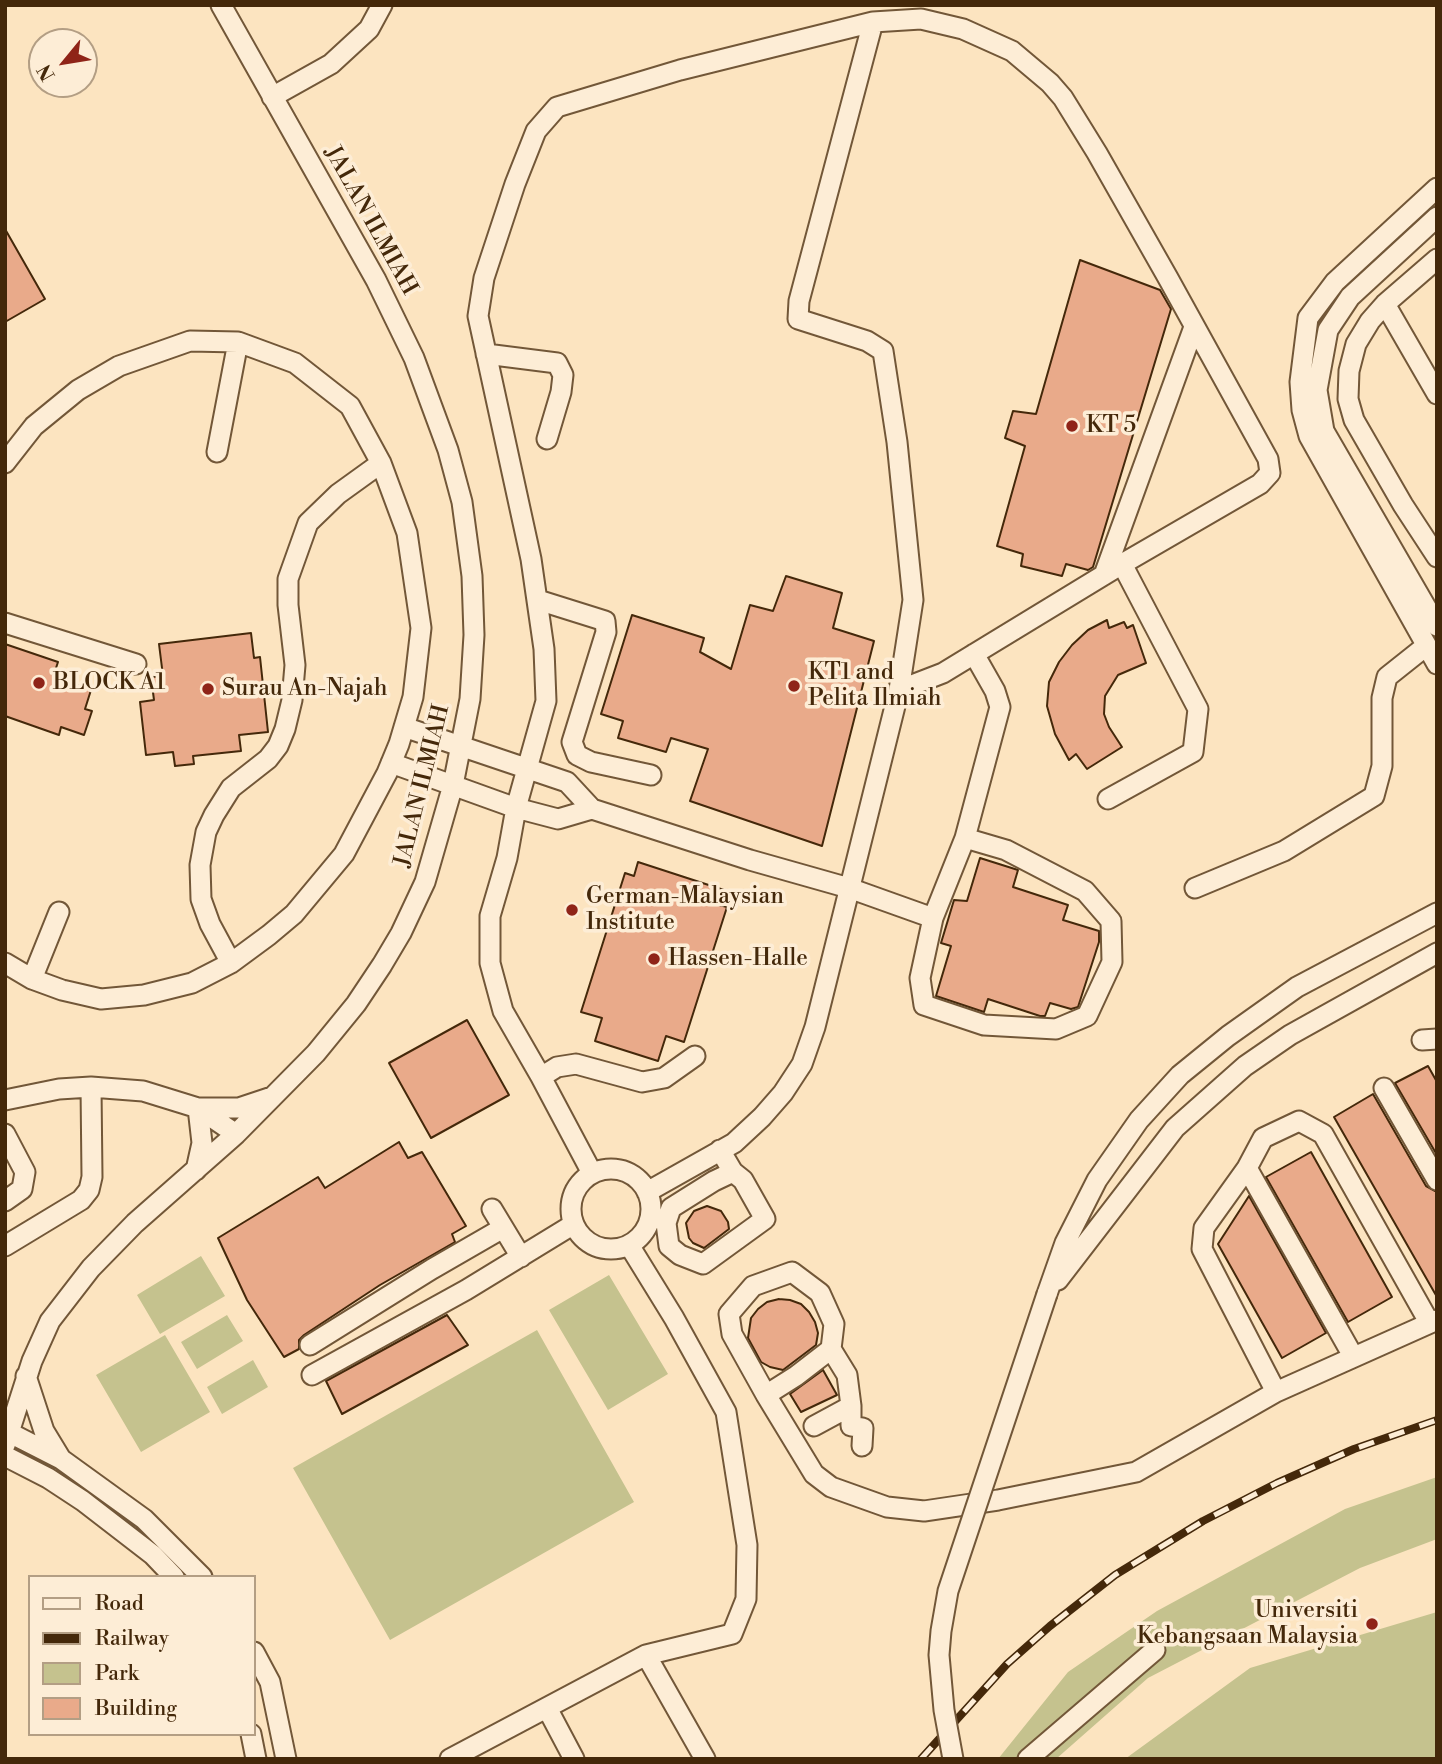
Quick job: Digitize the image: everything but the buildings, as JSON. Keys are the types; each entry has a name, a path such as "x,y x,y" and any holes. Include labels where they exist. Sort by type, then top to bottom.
{"street":[{"name":"JALAN ILMIAH","path":"8,1439 26,1376 50,1321 91,1268 135,1223 236,1134 316,1053 356,1004 401,933 425,882 453,785 470,699 473,648 472,576 462,502 448,450 396,318 221,5"},
{"path":"272,97 331,64 369,29 382,5"},
{"path":"592,1173 503,1011 490,963 491,916 507,858 516,808 546,701 544,649 531,559 478,316 484,278 515,184 536,131 557,107 680,70 873,22 921,19 963,29 1012,51 1050,83 1063,98 1097,153 1268,460 1270,473 1260,484 943,673 899,690"},
{"path":"647,1192 734,1143 783,1093 802,1064 815,1027 899,690 913,600 897,442 883,351 867,341 798,319 799,301 873,22"},
{"path":"1437,626 1324,431 1317,390 1328,330 1350,297 1436,220 1430,194 1335,282 1308,318 1300,382 1302,410 1309,436 1437,664"},
{"path":"1437,259 1384,304 1370,321 1356,344 1349,371 1348,400 1354,420 1403,505 1437,556"},
{"path":"1384,304 1437,394"},
{"path":"1104,575 1194,327"},
{"path":"5,463 34,426 78,390 119,366 190,341 238,342 295,363 350,406 381,463 407,533 421,628 413,697 391,763 344,854 294,914 231,962 192,983 144,995 101,999 62,990 32,979 5,963"},
{"path":"217,452 238,342"},
{"path":"486,354 557,363 563,375 561,392 547,439"},
{"path":"231,962 210,923 201,899 200,865 206,832 231,788 268,759 278,746 285,729 292,700 295,665 288,605 288,579 308,523 338,494 381,463"},
{"path":"1108,799 1193,752 1198,709 1122,564"},
{"path":"538,600 605,621 606,632 572,742 577,755 591,762 651,775"},
{"path":"5,623 136,664"},
{"path":"1195,888 1284,851 1374,796 1382,766 1382,698 1387,677 1426,646"},
{"path":"965,838 1006,850 1085,891 1111,921 1112,962 1087,1016 1056,1029 984,1025 924,1005 920,978 933,918 965,838 1000,707 995,691 974,654"},
{"path":"404,727 567,782 592,809 750,860 849,888 933,918"},
{"path":"391,763 516,808 558,819 592,809"},
{"path":"32,979 59,912"},
{"path":"953,1759 940,1681 939,1655 948,1591 1065,1243 1097,1180 1139,1120 1180,1075 1228,1036 1297,987 1437,913"},
{"path":"1047,1294 1175,1128 1245,1066 1290,1035 1437,953"},
{"path":"541,1077 557,1067 576,1064 642,1082 664,1077 695,1056"},
{"path":"5,1100 58,1089 90,1087 143,1091 198,1108 239,1108 276,1095"},
{"path":"5,1246 81,1200 89,1189 92,1177 90,1087"},
{"path":"1384,1088 1437,1180"},
{"path":"198,1108 236,1134"},
{"path":"196,1170 202,1143 198,1108"},
{"path":"862,1446 863,1428 851,1426 846,1375 831,1349 834,1324 820,1293 792,1272 753,1286 729,1314 732,1334 814,1474 831,1487 887,1507 924,1511 998,1500 1136,1472 1276,1392 1433,1321 1323,1134 1299,1121 1263,1138 1247,1168 1204,1228 1202,1249 1276,1392"},
{"path":"5,1134 25,1172 22,1189 5,1200"},
{"path":"720,1150 733,1172 743,1180 765,1219 703,1264 680,1255 669,1246 666,1223 671,1208 733,1172"},
{"path":"1247,1168 1353,1356"},
{"path":"604,1169 629,1173 640,1181 647,1192 651,1204 646,1228 639,1238 629,1245 617,1249 591,1244 581,1236 574,1224 571,1210 573,1195 580,1183 592,1173 604,1169"},
{"path":"492,1209 521,1257"},
{"path":"312,1376 574,1224"},
{"path":"310,1345 503,1228"},
{"path":"450,1759 479,1753 547,1708 646,1655 732,1634 746,1599 747,1545 726,1412 674,1318 629,1245"},
{"path":"766,1395 831,1349"},
{"path":"26,1376 44,1431 61,1459"},
{"path":"814,1426 851,1406"},
{"path":"8,1439 61,1459 144,1519 200,1575"},
{"path":"5,1457 48,1478 83,1501 153,1555 172,1575"},
{"path":"1028,1759 1154,1650"},
{"path":"646,1655 701,1752"},
{"path":"256,1656 270,1682 286,1759"},
{"path":"547,1708 574,1759"},
{"path":"251,1736 256,1759"}],"green space":[{"path":"201,1256 225,1296 160,1334 137,1295"},
{"path":"609,1275 668,1374 608,1410 549,1310"},
{"path":"227,1315 243,1341 197,1369 181,1342"},
{"path":"537,1330 634,1502 390,1640 293,1468"},
{"path":"165,1335 210,1412 141,1452 96,1375"},
{"path":"253,1360 268,1387 222,1414 207,1387"},
{"path":"1437,1477 1437,1539 1360,1568 1148,1678 1056,1759 998,1759 1068,1672 1157,1611 1345,1509"},
{"name":"Universiti Kebangsaan Malaysia","path":"1437,1612 1437,1759 1125,1759 1250,1668"}],"railway":[{"path":"921,1759 1007,1664 1115,1575 1203,1521 1277,1483 1354,1449 1437,1420"}],"place":[{"name":"KT 5","path":"1072,426"},
{"name":"BLOCK A1","path":"39,683"},
{"name":"KT1 and Pelita Ilmiah","path":"794,686"},
{"name":"Surau An-Najah","path":"208,689"},
{"name":"German-Malaysian Institute","path":"572,910"},
{"name":"Hassen-Halle","path":"654,959"},
{"name":"Universiti Kebangsaan Malaysia","path":"1372,1624"}]}
